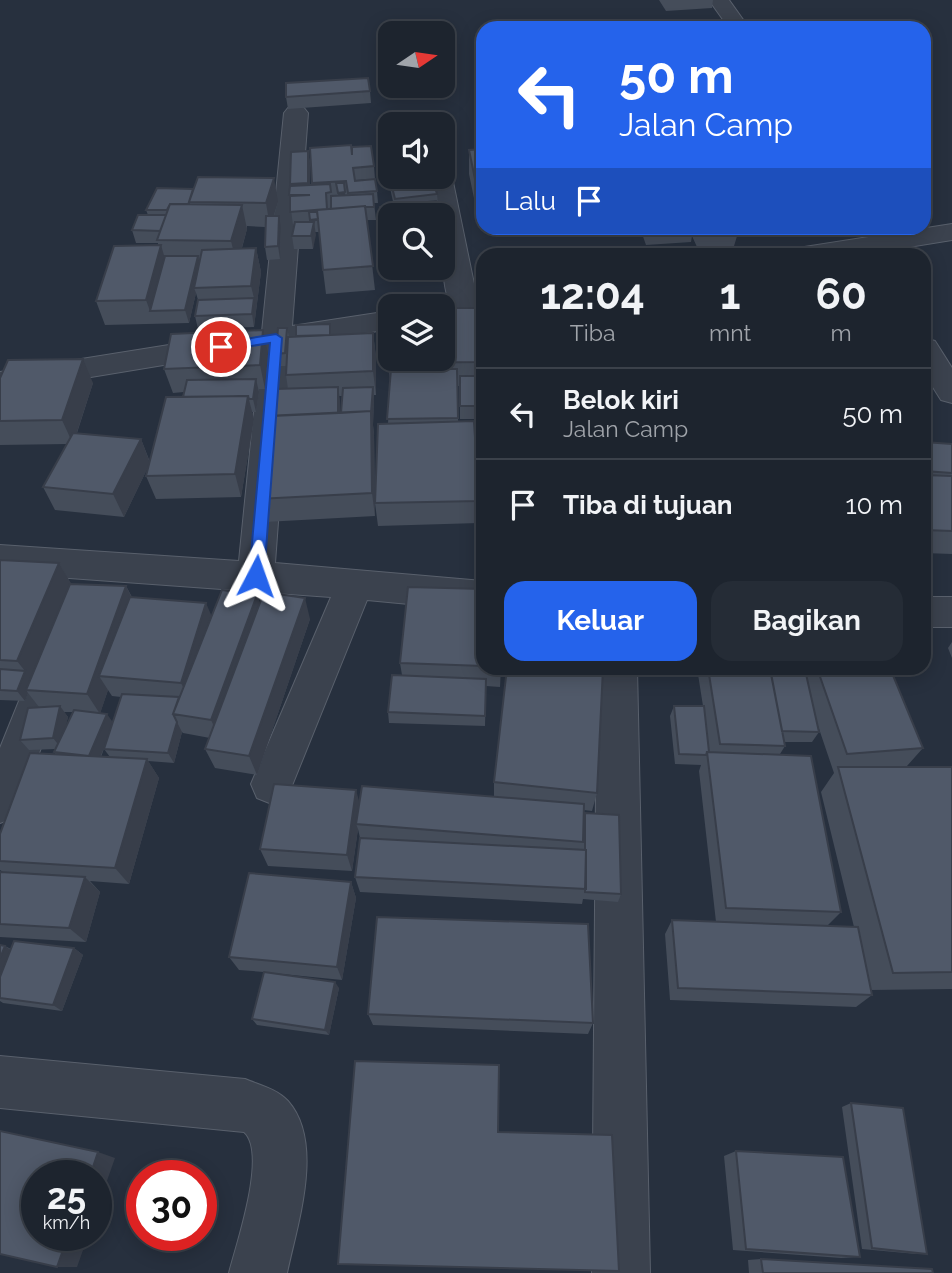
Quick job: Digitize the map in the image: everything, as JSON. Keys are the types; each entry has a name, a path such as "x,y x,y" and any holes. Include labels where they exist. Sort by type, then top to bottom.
{"street":[{"path":"719,0 734,21"},
{"path":"256,576 296,113"},
{"path":"441,189 464,309"},
{"path":"931,234 952,232"},
{"path":"836,248 927,235"},
{"path":"0,382 378,322"},
{"path":"931,359 952,393"},
{"path":"0,559 89,568 256,576 476,595"},
{"path":"0,803 89,568"},
{"path":"272,784 355,585"},
{"path":"931,612 952,612"},
{"path":"617,675 621,1273"},
{"path":"0,1082 246,1105 262,1112 274,1127 280,1149 277,1180 258,1273"}],"building":[{"path":"368,78 370,91 286,97 286,83"},
{"path":"351,145 352,155 352,147 371,146 374,166 353,168 355,181 375,179 377,191 348,193 346,181 312,183 310,148"},
{"path":"469,150 476,150 476,179 475,179"},
{"path":"308,151 308,183 290,184 291,152"},
{"path":"198,177 274,178 266,203 189,202"},
{"path":"336,183 344,183 345,192 338,193"},
{"path":"330,184 331,192 326,193 327,209 290,212 290,196 310,195 289,195 290,186"},
{"path":"157,188 193,189 189,204 170,204 167,210 146,210"},
{"path":"392,189 436,189 437,194 395,199"},
{"path":"373,194 374,207 331,209 331,196"},
{"path":"170,204 242,205 231,241 157,240"},
{"path":"365,206 373,266 323,270 317,210"},
{"path":"309,212 317,212 318,219 310,220"},
{"path":"138,215 166,215 160,231 132,230"},
{"path":"266,216 279,216 278,246 265,247"},
{"path":"295,222 314,222 311,236 292,236"},
{"path":"161,245 146,300 96,301 114,246"},
{"path":"256,248 251,286 194,288 202,250"},
{"path":"165,256 198,256 185,310 150,311"},
{"path":"254,298 252,314 195,316 198,300"},
{"path":"455,308 476,308 476,362 455,362"},
{"path":"330,324 330,335 296,336 296,325"},
{"path":"278,328 287,328 285,353 276,354"},
{"path":"263,330 260,365 164,369 171,334"},
{"path":"373,333 373,371 286,375 288,337"},
{"path":"83,359 62,420 0,421 0,378 8,360"},
{"path":"457,369 458,418 387,419 391,371"},
{"path":"460,376 476,376 476,406 460,406"},
{"path":"256,379 253,399 248,396 183,397 187,380"},
{"path":"338,387 338,413 273,416 275,389"},
{"path":"373,387 371,413 341,413 343,388"},
{"path":"248,396 235,474 146,476 166,397"},
{"path":"371,411 372,493 258,499 266,416"},
{"path":"474,421 476,501 375,503 378,424"},
{"path":"73,433 141,439 113,494 43,487"},
{"path":"931,442 952,444 952,473 931,472"},
{"path":"931,475 952,476 952,531 931,530"},
{"path":"0,560 59,563 17,661 0,660"},
{"path":"70,584 126,586 87,694 26,690"},
{"path":"408,587 476,589 476,666 400,663"},
{"path":"222,590 257,595 211,720 173,714"},
{"path":"264,592 305,598 249,756 205,749"},
{"path":"130,597 206,603 181,683 99,676"},
{"path":"0,669 25,671 17,691 0,690"},
{"path":"392,675 486,679 485,716 388,712"},
{"path":"506,675 603,675 597,793 494,782"},
{"path":"709,675 771,675 785,746 720,744"},
{"path":"771,675 806,675 819,732 782,731"},
{"path":"819,675 893,675 923,748 847,754"},
{"path":"122,694 179,697 173,714 177,722 168,753 104,749"},
{"path":"60,706 53,738 20,740 28,708"},
{"path":"674,706 704,706 709,752 706,755 679,754"},
{"path":"74,710 107,714 89,756 54,752"},
{"path":"707,752 811,756 841,912 726,908"},
{"path":"30,753 147,759 115,868 0,861 0,834"},
{"path":"838,767 952,767 952,972 893,973"},
{"path":"274,784 356,790 347,855 260,849"},
{"path":"362,786 584,804 583,842 356,824"},
{"path":"585,813 619,815 621,894 585,892"},
{"path":"360,838 586,850 586,889 355,877"},
{"path":"0,872 85,877 69,928 0,924"},
{"path":"249,873 351,882 337,967 229,957"},
{"path":"377,917 588,924 593,1023 368,1014"},
{"path":"672,920 858,927 872,995 678,988"},
{"path":"14,941 74,948 53,1005 0,998 0,977"},
{"path":"0,945 5,946 0,958"},
{"path":"264,972 335,982 325,1030 252,1019"},
{"path":"355,1061 499,1065 498,1132 612,1135 619,1271 338,1264"},
{"path":"851,1103 903,1108 927,1254 872,1248"},
{"path":"0,1131 98,1152 95,1160 21,1160 21,1251 63,1251 57,1267 0,1254"},
{"path":"736,1151 843,1157 860,1257 746,1249"},
{"path":"761,1259 932,1269 933,1273 763,1273"}],"route":[{"path":"221,347 276,338 256,576"}]}
